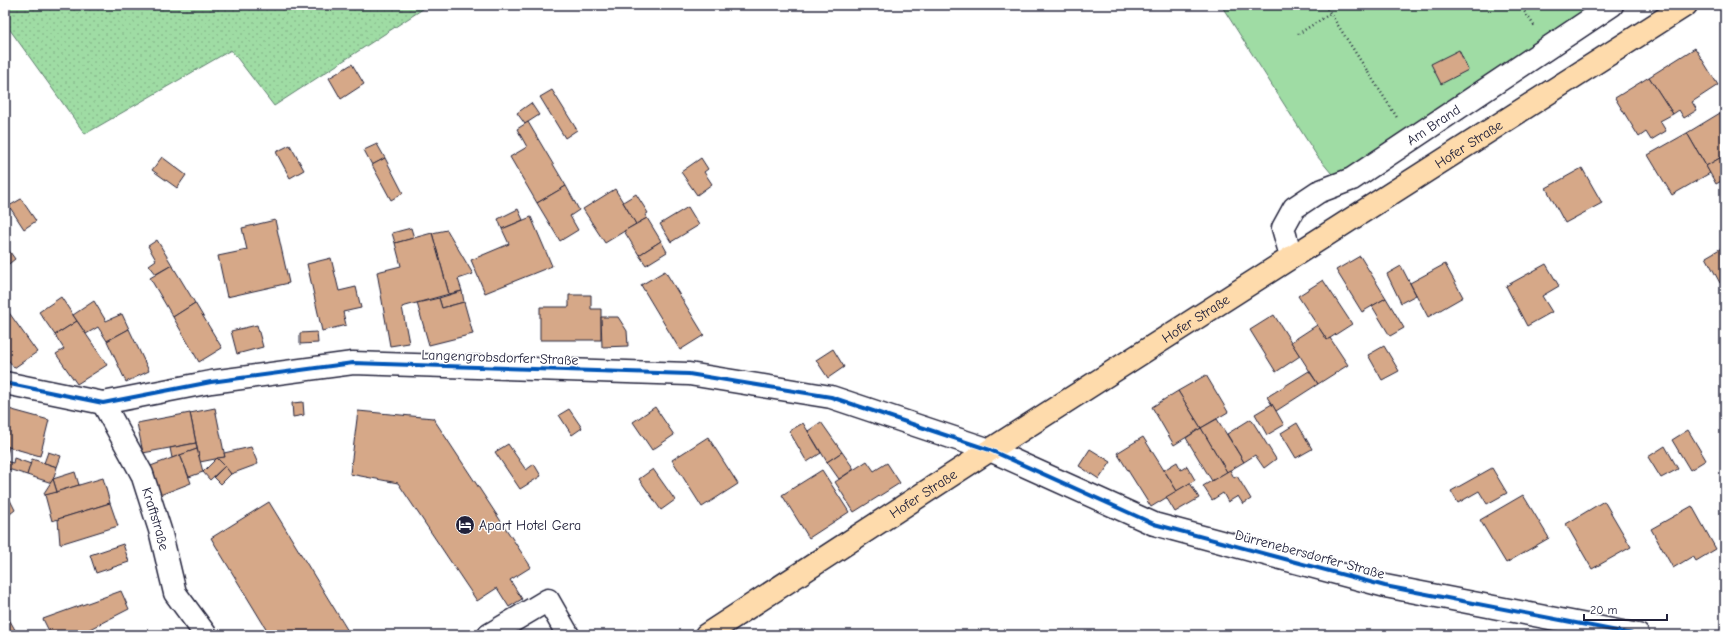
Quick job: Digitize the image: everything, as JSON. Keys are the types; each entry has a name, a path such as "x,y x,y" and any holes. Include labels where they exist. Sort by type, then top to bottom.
{"main road":[{"name":"Hofer Straße","path":"706,635 1291,256 1686,5"}],"street":[{"name":"Am Brand","path":"1291,256 1283,228 1294,208 1318,192 1352,179 1612,5"},
{"name":"Langengrobsdorfer Straße","path":"5,384 104,402 212,382 353,363 689,374 831,397 990,450"},
{"name":"Kraftstraße","path":"104,402 142,474 160,530 176,593 206,635"},
{"name":"Dürrenebersdorfer Straße","path":"990,450 1154,524 1385,586 1638,635"},
{"path":"489,635 548,600 568,635"}],"path":[{"path":"1325,5 1411,140"},
{"path":"1298,34 1330,14"}],"green space":[{"path":"5,5 429,5 274,106 231,50 85,134 5,23"},
{"path":"1221,5 1627,5 1346,191 1317,156"}],"building":[{"path":"1237,5 1246,5 1247,6 1240,10"},
{"path":"1695,48 1718,85 1692,102 1697,110 1684,118 1679,110 1673,114 1649,77"},
{"path":"1459,50 1468,70 1441,84 1431,64"},
{"path":"352,64 364,84 341,99 329,78"},
{"path":"1649,77 1673,114 1660,121 1666,131 1651,140 1646,132 1639,137 1615,98"},
{"path":"552,90 577,130 565,138 540,97"},
{"path":"531,103 539,115 525,124 517,113"},
{"path":"1725,110 1725,155 1706,166 1687,133"},
{"path":"528,122 566,186 537,203 510,157 527,147 517,129"},
{"path":"1687,133 1710,173 1672,195 1648,155"},
{"path":"377,144 385,158 372,165 364,150"},
{"path":"290,145 304,170 290,178 276,152"},
{"path":"1725,155 1725,179 1716,184 1706,166"},
{"path":"162,157 186,175 177,188 152,170"},
{"path":"385,158 403,193 391,200 372,165"},
{"path":"701,158 708,169 704,172 712,184 697,195 681,172"},
{"path":"1582,168 1602,203 1565,223 1546,188"},
{"path":"566,186 579,210 570,216 578,230 560,241 537,203"},
{"path":"615,189 636,224 605,243 583,209"},
{"path":"636,194 648,213 645,215 647,218 636,224 623,202"},
{"path":"21,199 36,221 24,229 9,206"},
{"path":"688,207 699,225 671,242 660,224"},
{"path":"518,209 523,220 502,229 498,219"},
{"path":"531,217 552,266 485,293 471,260 509,244 502,229"},
{"path":"647,218 661,241 639,255 624,231"},
{"path":"275,220 289,283 227,297 218,256 247,250 242,228"},
{"path":"411,228 414,238 395,243 392,233"},
{"path":"447,230 473,274 458,279 462,291 449,294 432,233"},
{"path":"432,233 449,294 402,307 409,343 390,346 377,272 401,266 395,243"},
{"path":"157,240 172,265 156,274 149,265 156,260 148,246"},
{"path":"661,241 667,252 646,265 639,255"},
{"path":"5,245 15,259 5,267"},
{"path":"1725,246 1725,281 1720,283 1706,257"},
{"path":"1360,256 1386,298 1362,312 1336,270"},
{"path":"331,258 339,291 356,287 361,308 343,312 346,325 322,331 307,264"},
{"path":"1445,264 1463,297 1428,317 1410,283"},
{"path":"1546,264 1559,286 1542,296 1552,312 1527,326 1506,286"},
{"path":"172,265 195,303 173,317 150,278"},
{"path":"1401,266 1416,295 1401,303 1387,274"},
{"path":"665,271 704,335 680,350 641,285"},
{"path":"1323,280 1352,324 1327,340 1298,296"},
{"path":"462,291 464,302 442,308 439,298"},
{"path":"569,295 591,295 591,309 601,309 601,340 540,340 540,307 569,307"},
{"path":"61,297 77,321 55,335 39,312"},
{"path":"439,298 442,308 464,302 473,334 429,345 417,303"},
{"path":"1386,298 1404,328 1390,336 1372,306"},
{"path":"94,301 106,321 122,314 129,329 107,341 98,327 86,334 73,315"},
{"path":"195,303 222,348 199,362 173,317"},
{"path":"5,307 37,352 14,368 5,355"},
{"path":"1274,315 1300,356 1276,372 1250,330"},
{"path":"601,317 618,317 627,331 628,346 602,347"},
{"path":"77,321 107,365 77,384 56,354 64,349 55,335"},
{"path":"257,325 263,347 237,354 231,331"},
{"path":"1317,325 1327,340 1330,338 1348,365 1318,384 1291,342"},
{"path":"129,329 149,371 126,382 107,341"},
{"path":"317,332 318,343 300,344 300,333"},
{"path":"1384,346 1399,371 1382,380 1368,355"},
{"path":"833,349 844,367 828,378 816,360"},
{"path":"1309,371 1318,384 1276,411 1267,397"},
{"path":"1206,375 1228,412 1201,428 1178,391"},
{"path":"1178,391 1201,428 1174,445 1152,407"},
{"path":"303,402 304,415 293,417 292,403"},
{"path":"1272,404 1284,425 1267,435 1255,414"},
{"path":"655,407 674,435 652,450 633,422"},
{"path":"5,408 49,420 40,456 5,446"},
{"path":"215,408 225,457 200,462 190,413"},
{"path":"569,409 582,428 572,435 559,415"},
{"name":"Apart Hotel Gera","path":"358,411 433,418 531,567 510,580 522,599 509,607 497,588 477,601 398,483 350,474"},
{"path":"190,413 196,443 143,453 137,423"},
{"path":"1217,419 1244,462 1227,472 1201,428"},
{"path":"1251,419 1276,459 1264,468 1255,455 1244,462 1227,434"},
{"path":"821,422 842,452 827,462 808,431"},
{"path":"803,423 821,453 807,462 789,431"},
{"path":"1297,423 1312,449 1296,458 1281,433"},
{"path":"1201,428 1227,472 1212,481 1186,438"},
{"path":"1688,430 1706,460 1690,470 1672,440"},
{"path":"708,437 738,484 702,507 672,460"},
{"path":"1143,437 1177,491 1151,507 1117,453"},
{"path":"196,443 197,449 172,458 170,448"},
{"path":"508,444 526,470 534,464 541,476 520,489 495,452"},
{"path":"5,446 9,447 5,462"},
{"path":"1665,446 1678,469 1661,478 1648,457"},
{"path":"251,447 258,464 231,474 217,458 225,457 224,453"},
{"path":"197,449 203,472 189,477 180,455"},
{"path":"1090,449 1111,462 1099,479 1079,466"},
{"path":"48,452 61,456 57,467 44,463"},
{"path":"842,452 854,469 839,479 827,462"},
{"path":"180,455 191,483 160,495 148,467"},
{"path":"14,458 31,464 27,475 5,468 5,461 13,463"},
{"path":"217,458 225,466 210,480 203,472"},
{"path":"32,459 57,467 52,483 27,475"},
{"path":"867,461 874,471 887,463 900,483 854,512 835,482"},
{"path":"1177,462 1181,470 1187,466 1195,480 1177,491 1164,470"},
{"path":"225,466 231,474 221,484 214,477"},
{"path":"1492,468 1507,493 1487,504 1479,491 1458,503 1451,491"},
{"path":"653,469 675,500 661,510 639,479"},
{"path":"822,470 849,512 809,538 782,495"},
{"path":"1230,470 1234,478 1237,476 1251,499 1243,504 1238,496 1228,502 1223,493 1212,500 1203,486"},
{"path":"75,472 79,485 57,492 53,479"},
{"path":"103,478 110,503 52,521 45,495"},
{"path":"53,479 57,492 45,495 44,493"},
{"path":"1190,483 1199,498 1175,512 1166,497"},
{"path":"5,490 15,510 5,518"},
{"path":"1523,495 1549,538 1506,563 1480,520"},
{"path":"1604,501 1631,547 1592,569 1566,524"},
{"path":"269,502 348,631 341,635 270,635 211,538"},
{"path":"110,503 118,526 60,544 58,519"},
{"path":"1692,506 1716,549 1696,561 1693,556 1673,568 1651,529"},
{"path":"123,544 129,562 96,573 90,555"},
{"path":"121,591 129,609 78,635 51,635 43,619"},
{"path":"5,612 18,635 5,635"}],"cycle path":[{"path":"5,383 103,403 211,382 353,363 689,374 831,397 990,450 1154,524 1385,586 1638,635"}],"place":[{"name":"Apart Hotel Gera","path":"465,525"}]}
